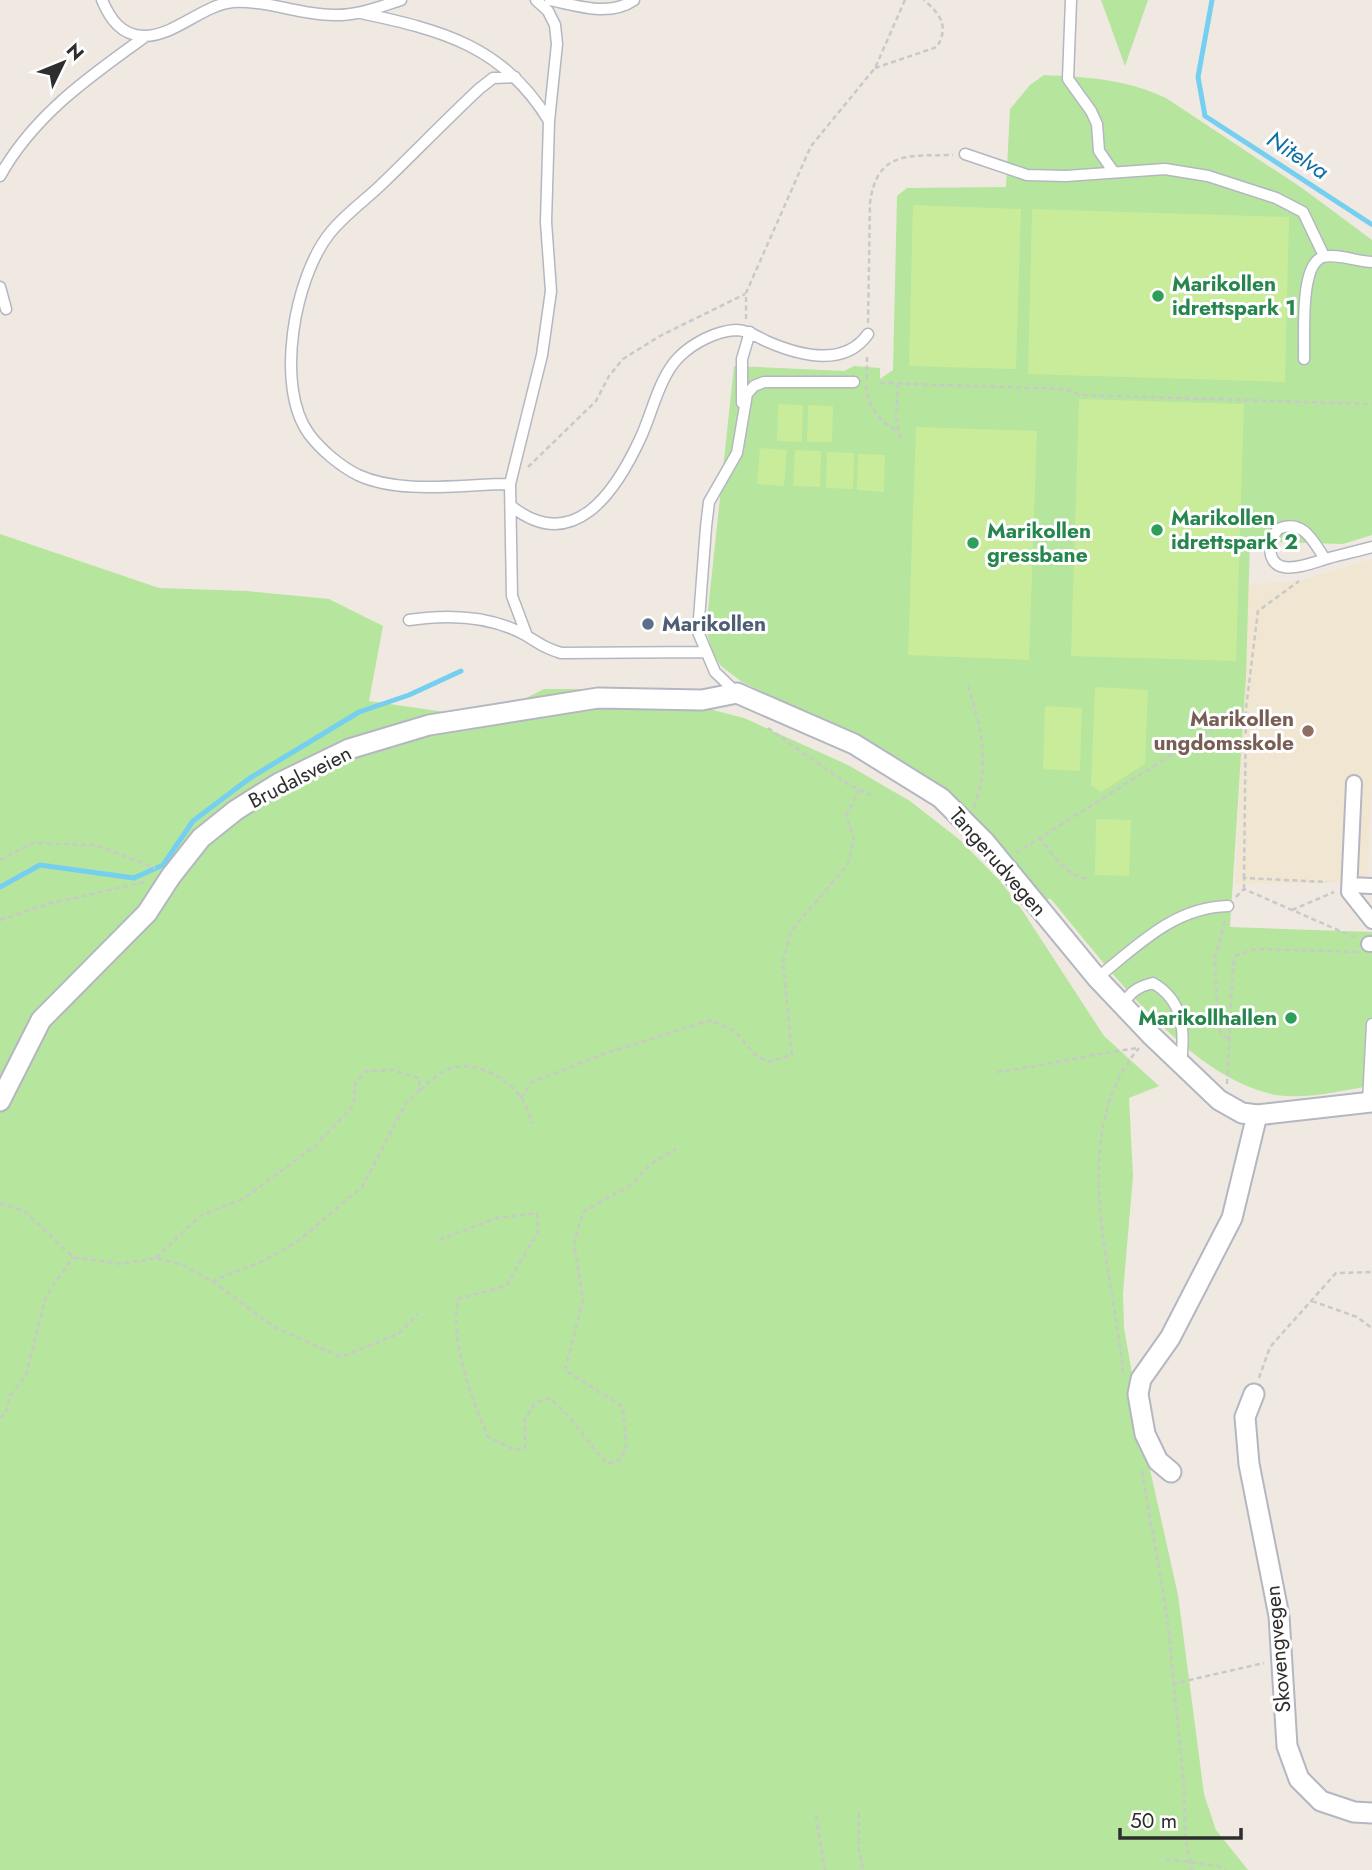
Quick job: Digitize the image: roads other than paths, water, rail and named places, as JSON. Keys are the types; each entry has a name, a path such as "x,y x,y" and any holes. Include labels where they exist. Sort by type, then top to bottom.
{"street":[{"name":"Tangerudvegen","path":"737,693 854,744 941,798 969,825 1122,1006 1145,1042 1181,1065 1219,1100 1242,1113 1257,1115 1370,1102"},
{"name":"Brudalsveien","path":"0,1101 41,1020 147,914 170,876 201,838 236,810 279,783 349,749 429,725 583,699 615,697 702,700 737,693"},
{"path":"1354,783 1349,892 1372,921"},
{"path":"1350,885 1372,886"},
{"path":"1171,1472 1158,1461 1145,1434 1138,1394 1140,1379 1170,1338 1232,1219 1257,1115"},
{"name":"Skovengvegen","path":"1254,1394 1245,1418 1249,1464 1279,1616 1287,1746 1299,1779 1321,1801 1354,1812 1372,1812"}],"lane":[{"path":"102,0 109,16 125,32 146,36"},
{"path":"0,176 37,125 68,93 146,36 167,30 202,11 232,2 261,1 332,16 361,13 401,0"},
{"path":"527,636 512,596 510,484 542,355 551,291 547,222 549,121 557,44 555,25 548,12 536,0"},
{"path":"551,0 596,10 625,6 634,0"},
{"path":"1071,0 1068,79 1091,111 1097,124 1099,150 1112,171"},
{"path":"361,13 434,29 474,47 515,77 537,100 549,121"},
{"path":"510,484 401,485 359,475 333,458 308,432 294,394 293,332 299,292 306,272 330,232 479,89 493,78 515,77"},
{"path":"965,155 1027,175 1066,176 1165,169 1209,176 1276,198 1303,212 1324,257"},
{"path":"1304,359 1307,277 1313,264 1324,257 1372,262"},
{"path":"0,287 6,309"},
{"path":"512,506 542,525 562,526 582,518 598,504 639,441 675,361 698,342 735,330 750,332 788,349 816,355 840,355 852,350 868,334"},
{"path":"743,414 740,382 750,332"},
{"path":"737,693 715,672 698,632 707,514 713,493 737,453 747,394 760,383 854,382"},
{"path":"1325,559 1300,527 1285,526 1278,529 1270,541 1271,557 1283,567 1301,567 1372,547"},
{"path":"410,620 446,615 465,617 527,636 540,646 561,653 705,652"},
{"path":"1097,978 1175,918 1201,908 1228,906"},
{"path":"1122,1006 1129,993 1141,986 1153,983 1167,991 1176,1003 1181,1018 1181,1065"},
{"path":"1370,1102 1372,1024"}],"waterway":[{"name":"Nitelva","path":"1212,0 1198,77 1205,116 1371,224"},
{"path":"0,887 40,865 134,878 163,865 193,821 250,778 359,712 409,695 461,671"}],"place":[{"name":"Marikollen idrettspark 1","path":"1158,296"},
{"name":"Marikollen idrettspark 2","path":"1157,530"},
{"name":"Marikollen gressbane","path":"973,543"},
{"name":"Marikollen","path":"648,624"},
{"name":"Marikollen ungdomsskole","path":"1308,731"},
{"name":"Marikollhallen","path":"1291,1018"}]}
